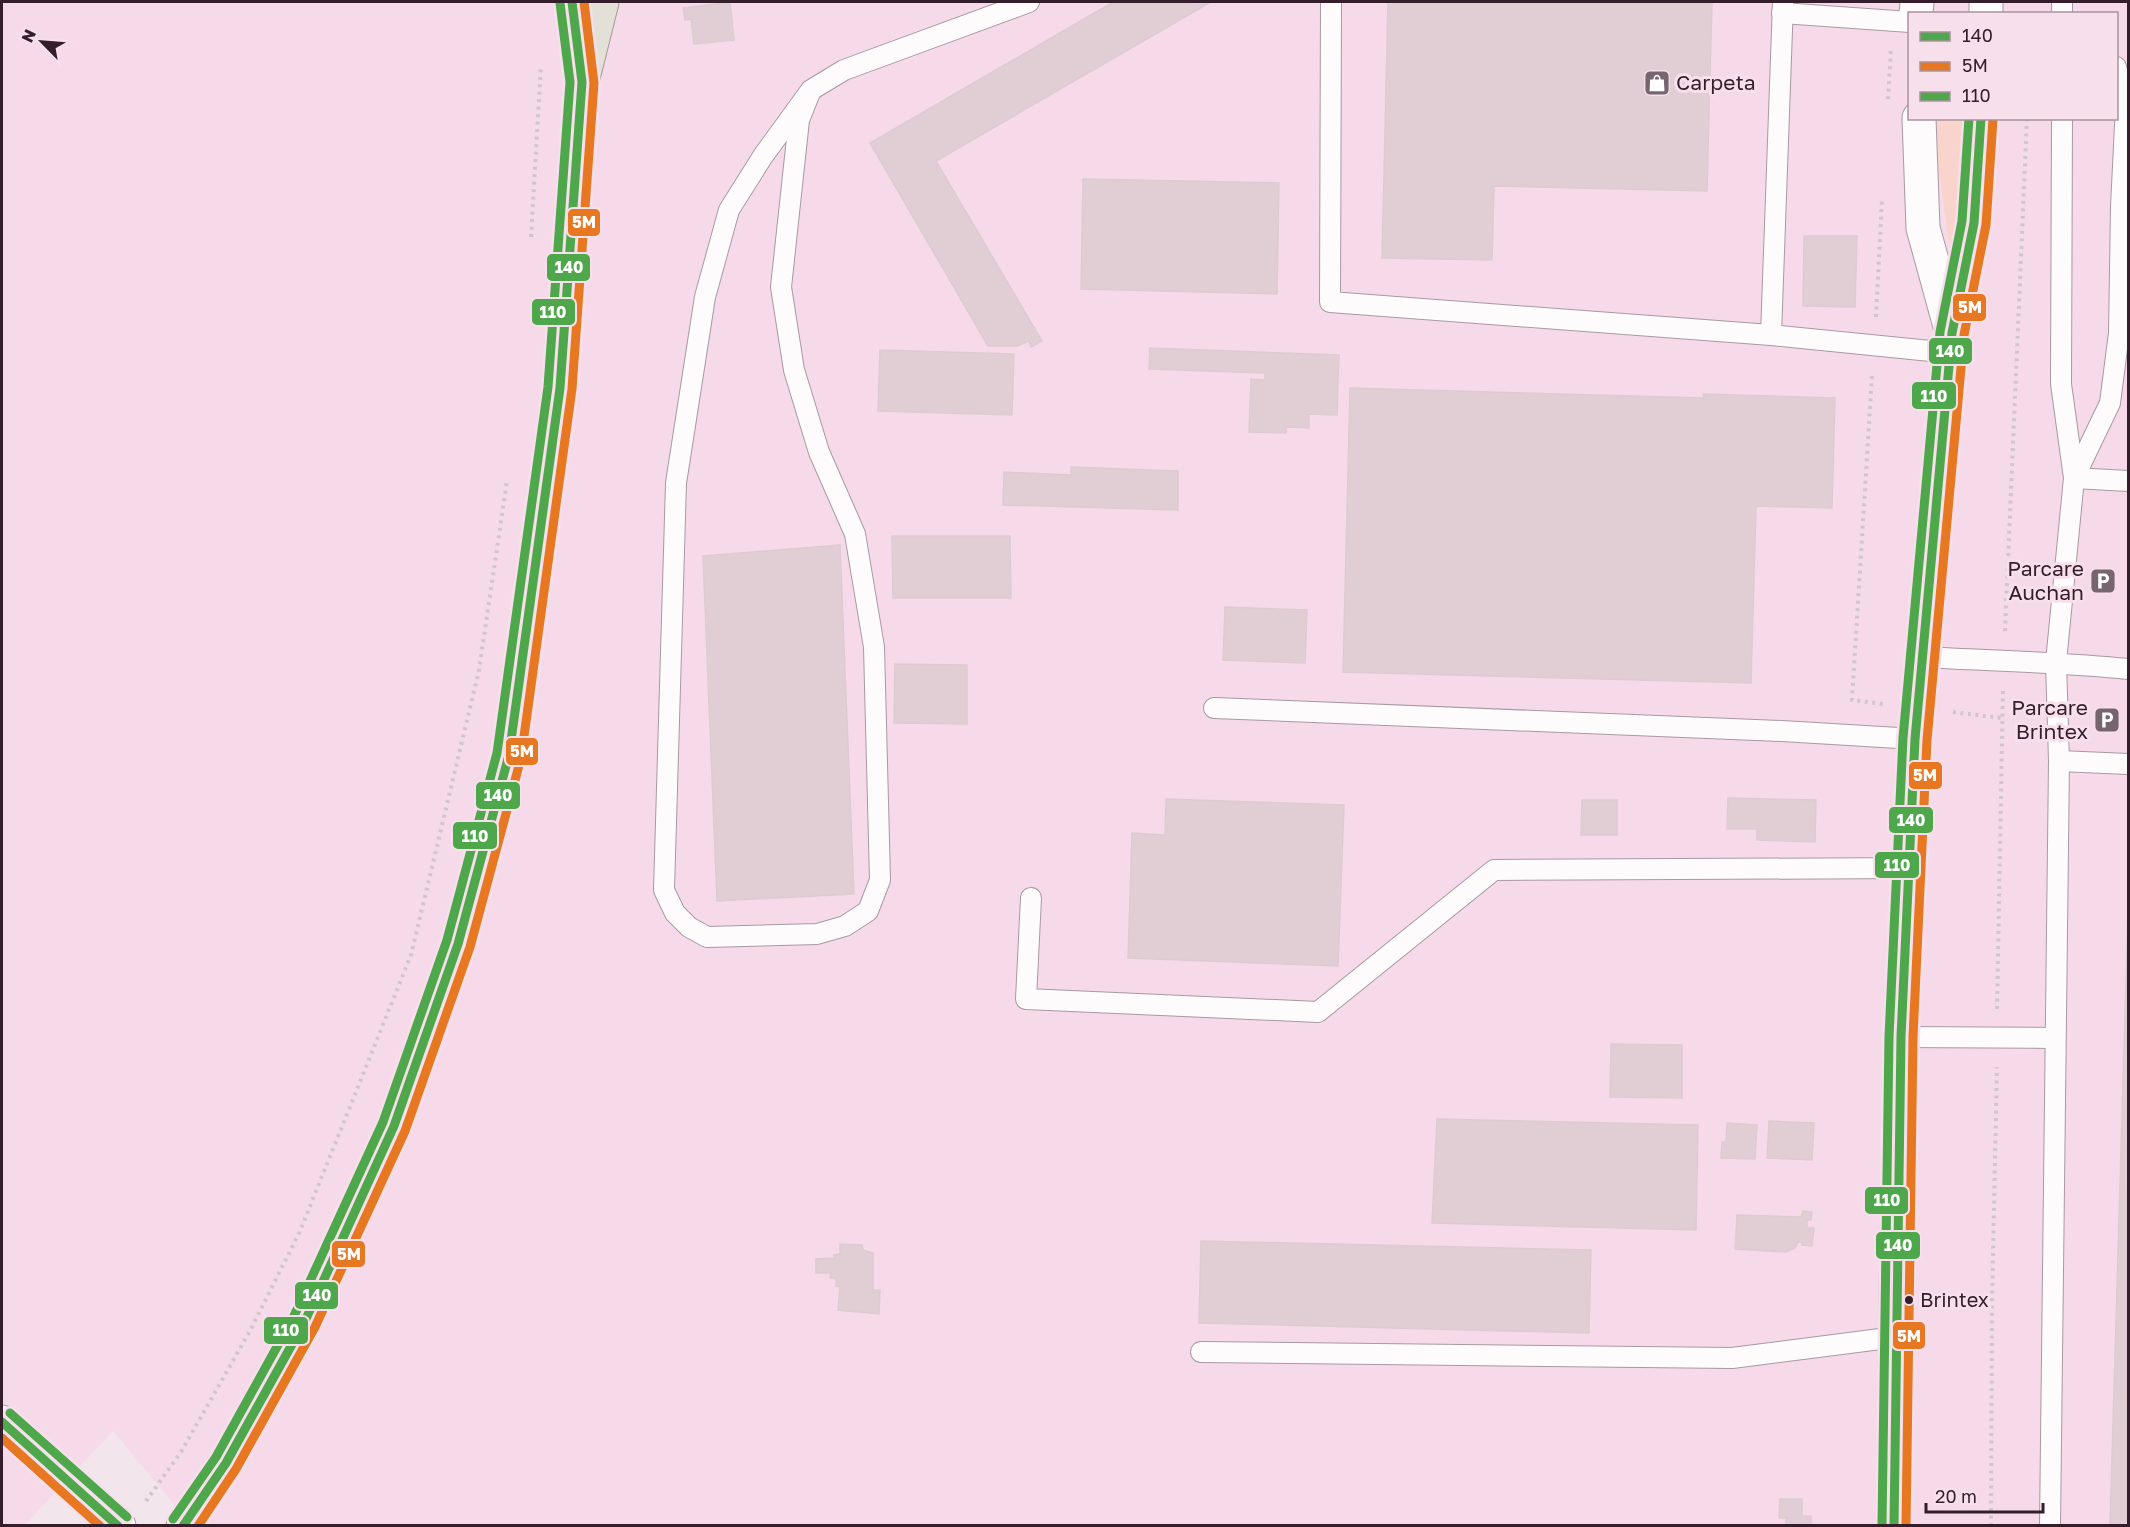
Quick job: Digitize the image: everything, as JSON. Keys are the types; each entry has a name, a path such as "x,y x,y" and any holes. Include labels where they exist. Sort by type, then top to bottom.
{"main road":[{"path":"572,2 582,82"},
{"path":"183,1526 226,1463 305,1321 394,1126 459,945 509,754 560,388 582,82 602,2"}],"street":[{"path":"1919,120 1923,228 1952,343"},
{"path":"1894,1526 1901,1037 1916,723 1952,343 1974,223 1981,120"},
{"path":"2,1422 130,1516"}],"lane":[{"path":"811,90 799,120 781,287 794,370 819,452 855,534 872,635 879,880 868,911 845,926 817,934 707,937 689,927 675,913 664,890 676,483 705,297 729,210 763,156 811,90 843,70 1029,2"},
{"path":"1331,2 1330,302 1771,335 1874,346 1952,343"},
{"path":"1771,335 1783,7 1908,14"},
{"path":"2074,478 2110,403 2119,333 2121,207 2126,104 2118,74"},
{"path":"2050,1526 2059,761 2056,662 2074,478 2061,384 2062,120"},
{"path":"2074,478 2128,481"},
{"path":"1923,657 2004,662 2056,662 2128,669"},
{"path":"1214,708 1782,731 1916,723"},
{"path":"2059,761 2128,764"},
{"path":"1030,897 1026,999 1318,1012 1494,870 1908,868"},
{"path":"1901,1037 2055,1038"},
{"path":"1201,1352 1732,1358 1896,1337"}],"path":[{"path":"1888,101 1908,18"},
{"path":"530,248 541,61"},
{"path":"1991,1526 1992,1302 2002,718 2027,120"},
{"path":"1883,194 1852,700 1916,723 2002,718"},
{"path":"130,1516 181,1452 251,1329 300,1231 411,955 479,670 508,471"}],"shaded area":[{"path":"2,2 2128,2 2128,1525 192,1526 113,1431 25,1525 2,1525"},
{"path":"1937,120 1963,120 1962,181 1953,269 1936,152"}],"building":[{"path":"730,2 734,40 694,44 691,19 685,20 683,8"},
{"path":"1113,2 1211,2 936,161 1042,341 1031,347 1029,341 1017,346 988,346 870,143"},
{"path":"1388,2 1712,2 1707,191 1494,186 1492,260 1382,258"},
{"path":"1083,179 1279,183 1277,294 1081,289"},
{"path":"1804,236 1857,236 1855,307 1803,306"},
{"path":"1150,348 1339,355 1337,415 1309,414 1309,428 1286,427 1286,433 1249,432 1251,379 1265,380 1265,373 1149,369"},
{"path":"880,350 1014,354 1012,415 878,411"},
{"path":"1350,388 1704,398 1703,394 1835,398 1832,508 1756,506 1751,683 1343,672"},
{"path":"1071,467 1178,471 1178,510 1003,505 1004,472 1071,475"},
{"path":"892,536 1010,536 1011,598 893,598"},
{"path":"840,545 854,894 717,901 703,556"},
{"path":"1225,607 1307,610 1305,663 1223,660"},
{"path":"895,664 967,665 967,724 894,723"},
{"path":"1728,798 1816,800 1815,842 1757,840 1757,829 1727,829"},
{"path":"1166,799 1344,805 1338,966 1128,958 1132,833 1165,835"},
{"path":"1582,800 1617,800 1617,835 1581,835"},
{"path":"2128,911 2128,1526 2110,1526"},
{"path":"1611,1044 1682,1045 1682,1098 1610,1097"},
{"path":"1437,1119 1698,1125 1696,1230 1432,1223"},
{"path":"1769,1121 1814,1123 1812,1160 1767,1158"},
{"path":"1727,1123 1757,1125 1755,1159 1721,1158 1722,1142 1726,1142"},
{"path":"1803,1211 1812,1212 1811,1220 1807,1220 1807,1228 1814,1228 1812,1246 1798,1242 1795,1248 1786,1252 1735,1249 1737,1215 1801,1217"},
{"path":"1201,1241 1591,1250 1589,1333 1199,1323"},
{"path":"840,1244 862,1245 863,1250 873,1253 873,1290 880,1290 879,1314 838,1310 840,1287 836,1286 836,1278 830,1278 831,1273 816,1273 816,1259 834,1258 834,1255 840,1254"},
{"path":"1780,1499 1802,1499 1802,1516 1811,1516 1811,1526 1786,1526 1786,1518 1779,1518"}],"transit line":[{"name":"140","path":"183,1526 226,1463 305,1321 394,1126 458,944 509,755 560,388 582,82 572,2"},
{"name":"5M","path":"198,1526 236,1469 315,1327 405,1131 470,947 521,758 572,389 594,83 584,2"},
{"name":"110","path":"173,1519 216,1457 294,1316 383,1122 447,940 497,753 548,387 570,82 560,3"},
{"name":"110","path":"1882,1526 1889,1037 1903,738 1940,332 1962,221 1969,120"},
{"name":"140","path":"1894,1526 1901,1037 1915,739 1952,333 1974,223 1981,120"},
{"name":"5M","path":"1906,1526 1913,1037 1927,740 1964,335 1986,225 1993,120"},
{"name":"110","path":"10,1413 127,1517"},
{"name":"140","path":"2,1422 118,1526"},
{"name":"5M","path":"2,1438 100,1526"}],"place":[{"name":"Carpeta","path":"1657,83"},
{"name":"Parcare Auchan","path":"2103,581"},
{"name":"Parcare Brintex","path":"2107,720"},
{"name":"Brintex","path":"1909,1300"}]}
